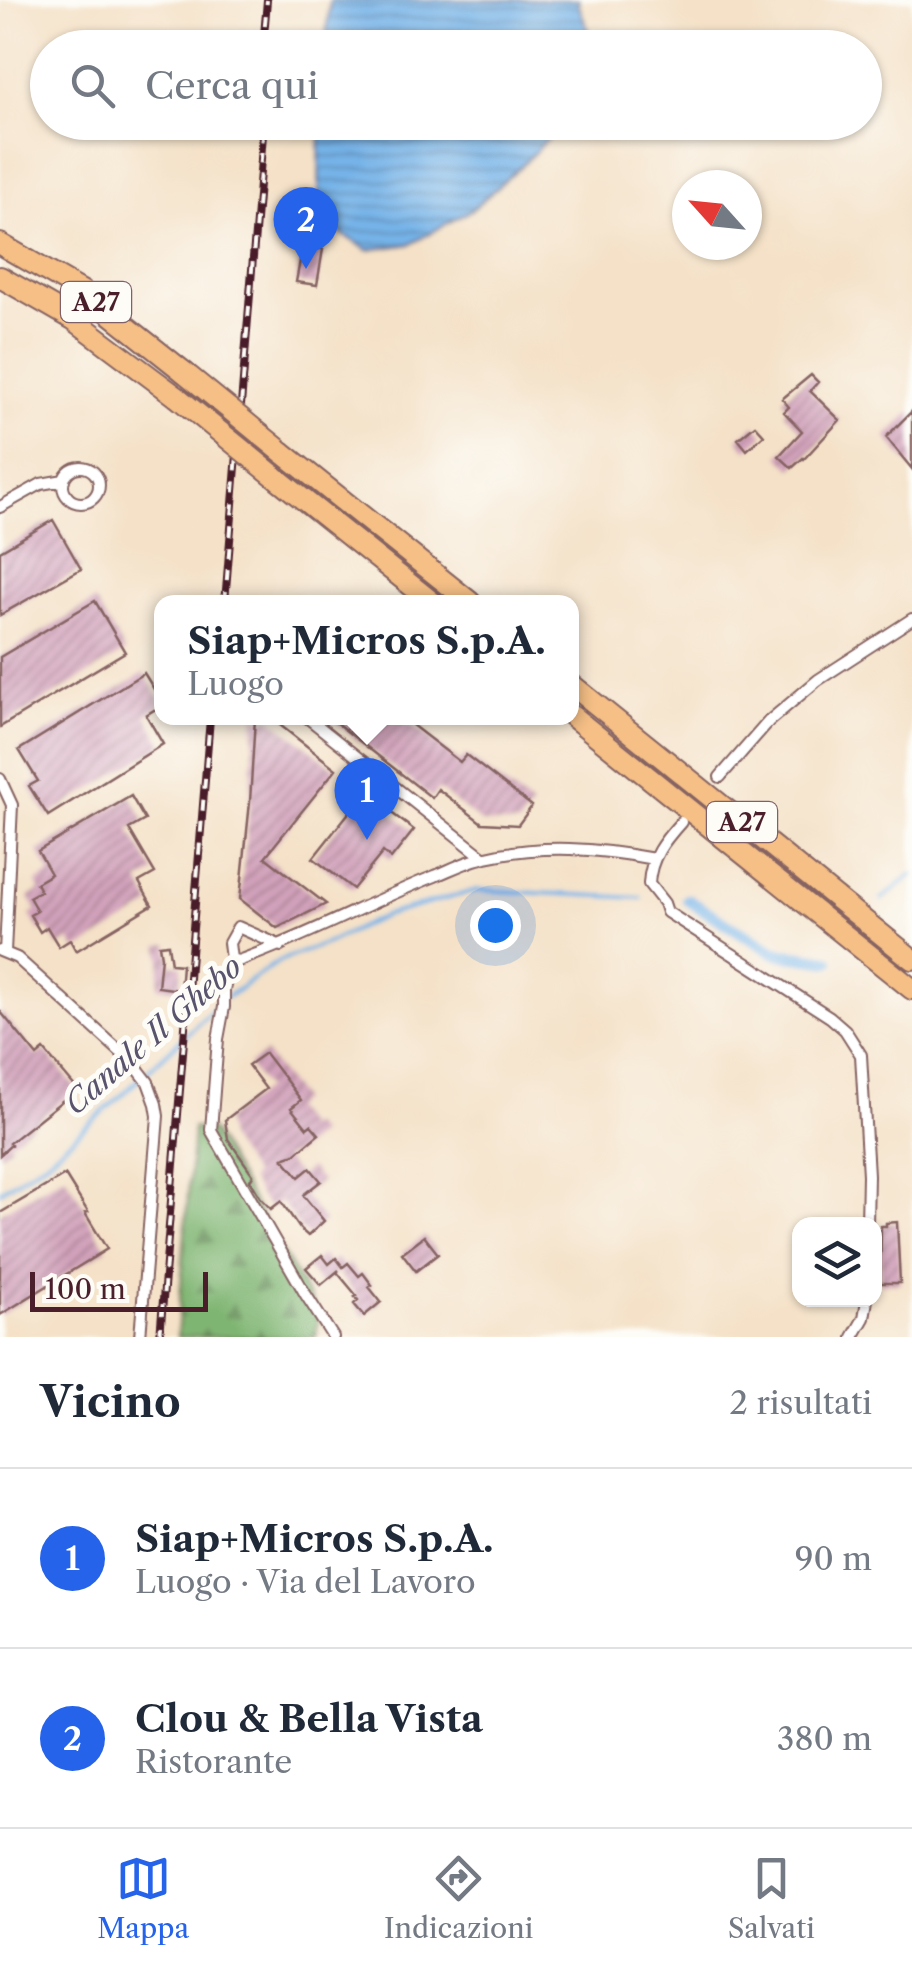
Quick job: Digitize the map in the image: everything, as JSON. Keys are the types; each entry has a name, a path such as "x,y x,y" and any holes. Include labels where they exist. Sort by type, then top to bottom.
{"highway":[{"name":"A27","path":"0,244 83,292 461,595"},
{"name":"A27","path":"0,277 73,319 177,396 423,595"},
{"name":"A27","path":"579,691 912,958"},
{"name":"A27","path":"579,722 912,989"}],"street":[{"path":"0,508 40,484 64,480"},
{"path":"720,777 769,721 818,680 912,619"},
{"path":"317,725 483,857"},
{"path":"0,779 12,805 2,951 36,974 139,1070 156,1104 140,1337"},
{"path":"681,822 664,840 654,859 649,884 667,912 830,1018 845,1030 861,1055 867,1217"},
{"path":"231,960 280,946 368,903 483,857 545,848 606,850 654,859"},
{"path":"280,946 238,927 229,943 231,960 224,990 210,1130 333,1337"},
{"path":"853,1337 866,1307"}],"green space":[{"path":"193,1128 211,1130 318,1313 316,1337 177,1337"}],"water":[{"path":"330,0 579,0 588,30 327,30"},
{"path":"320,140 546,140 474,208 411,244 368,250 332,228 321,211"}],"building":[{"path":"303,245 323,249 317,285 296,282"},
{"path":"811,375 818,382 810,391 840,420 792,468 779,456 802,431 784,412 789,407 782,399"},
{"path":"912,411 912,469 886,437"},
{"path":"755,425 764,435 747,450 738,439"},
{"path":"53,520 81,569 0,615 0,551"},
{"path":"95,601 125,652 0,727 0,657"},
{"path":"144,673 154,689 154,710 146,715 163,744 48,816 29,786 38,781 19,750"},
{"path":"255,725 280,725 336,769 265,857 326,904 277,928 240,899"},
{"path":"339,725 412,725 460,762 466,755 532,806 518,825 482,823 438,789 432,798"},
{"path":"131,796 145,820 129,829 155,873 139,882 152,905 76,951 70,940 59,947 47,927 40,932 30,915 37,911 29,897 40,891 36,883 51,874 38,851"},
{"path":"355,805 375,821 385,808 414,830 391,859 383,852 353,889 313,858"},
{"path":"168,944 171,964 182,965 180,990 158,987 159,945"},
{"path":"0,1011 37,1056 44,1050 77,1089 9,1143 0,1155"},
{"path":"265,1053 301,1100 291,1108 307,1128 311,1125 319,1134 295,1154 283,1158 299,1177 310,1168 321,1181 303,1195 324,1221 308,1236 281,1201 271,1209 260,1197 250,1180 253,1175 228,1139 225,1120 266,1089 248,1065"},
{"path":"65,1175 107,1249 0,1315 0,1213"},
{"path":"897,1222 900,1283 882,1283 882,1226"},
{"path":"424,1236 438,1254 416,1271 402,1253"},
{"path":"322,1255 329,1264 336,1258 343,1267 348,1263 359,1276 363,1273 381,1302 364,1316 354,1304 357,1296 339,1270 321,1285 306,1268"}],"waterway":[{"name":"Canale Il Ghebo","path":"882,899 912,875"},
{"name":"Canale Il Ghebo","path":"227,997 279,961 386,915 478,890 641,898"},
{"name":"Canale Il Ghebo","path":"688,900 775,953 829,961"},
{"name":"Canale Il Ghebo","path":"0,1191 46,1161 220,1003"}],"railway":[{"path":"264,30 267,0"},
{"path":"226,595 263,140"},
{"path":"160,1337 209,725"}],"place":[{"name":"Clou & Bella Vista","path":"306,269"},
{"name":"Siap+Micros S.p.A.","path":"367,840"}]}
